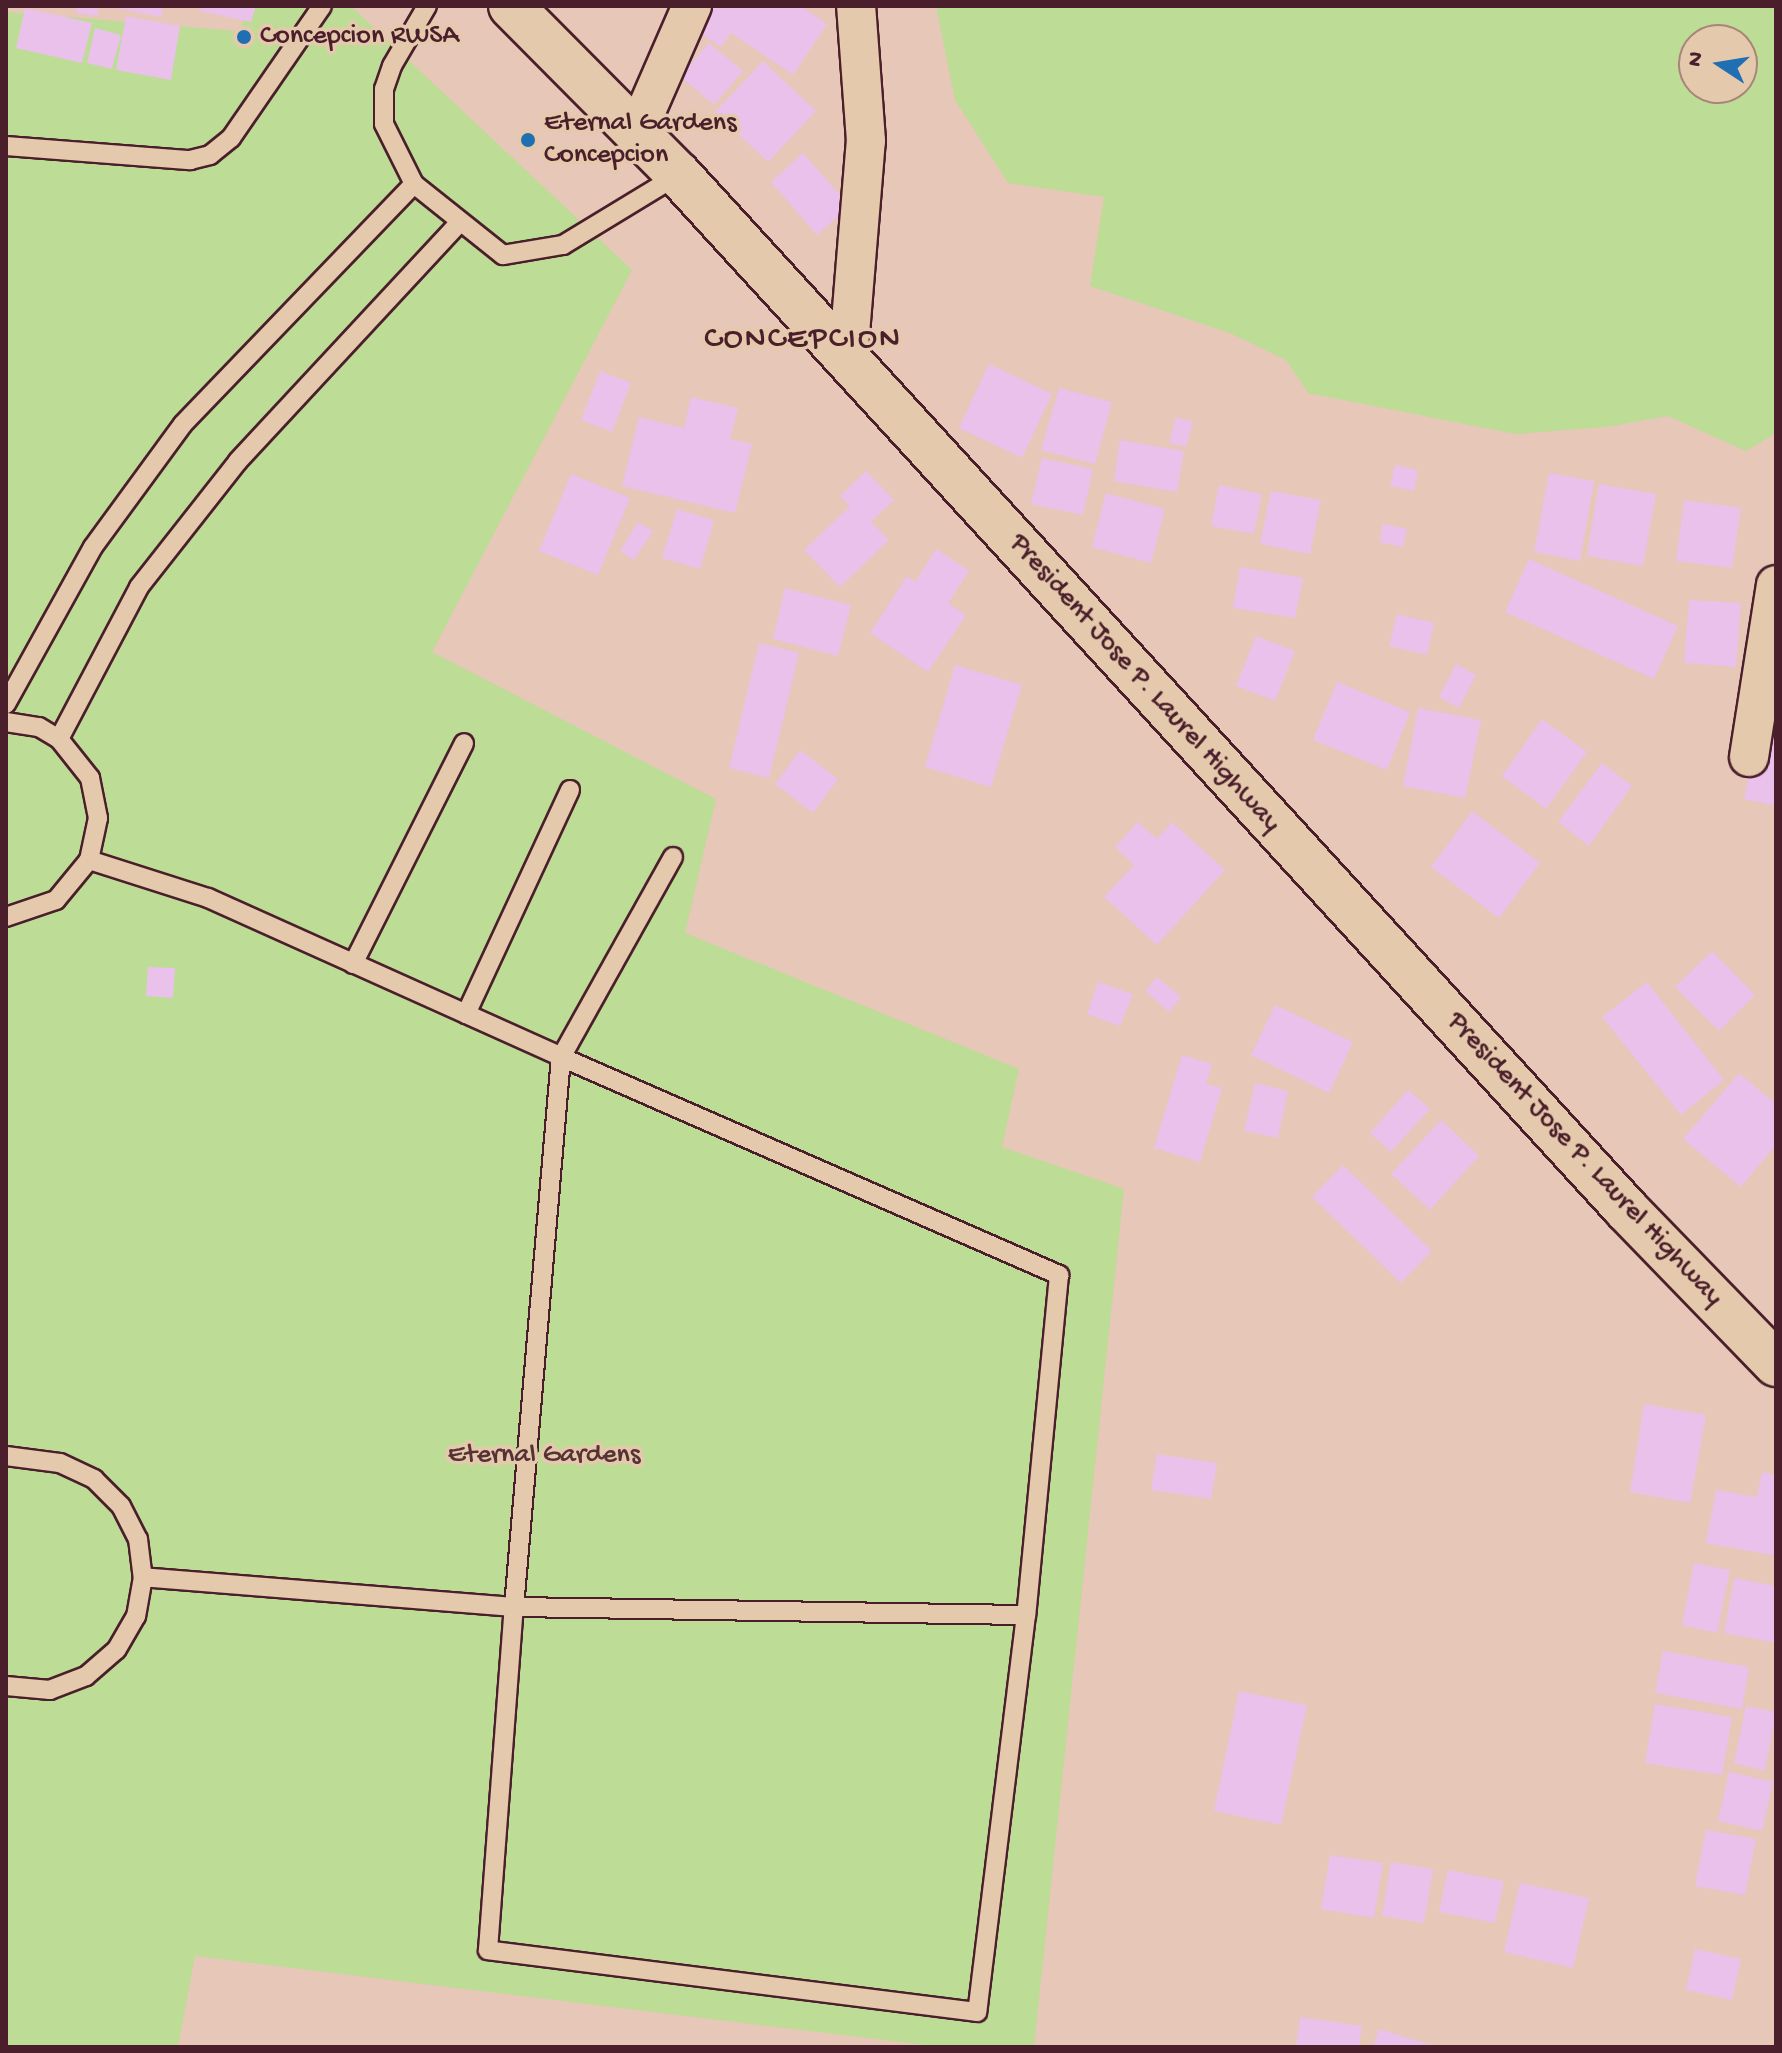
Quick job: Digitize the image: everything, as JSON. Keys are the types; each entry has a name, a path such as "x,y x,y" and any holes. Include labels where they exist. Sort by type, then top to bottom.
{"highway":[{"name":"President Jose P. Laurel Highway","path":"511,6 678,174 1605,1186 1776,1364"}],"street":[{"path":"636,134 692,6"},
{"path":"848,358 866,141 856,6"},
{"path":"1749,757 1776,585"}],"lane":[{"path":"6,146 190,160 210,155 231,138 322,6"},
{"path":"427,6 384,89 384,124 414,184 503,255 563,245 678,174"},
{"path":"6,704 93,547 183,424 414,184"},
{"path":"59,739 139,587 238,461 460,222"},
{"path":"6,722 39,727 59,739 90,778 98,818 89,860 56,900 7,920"},
{"path":"353,964 464,743"},
{"path":"466,1014 570,790"},
{"path":"89,860 208,898 561,1057 1059,1275 1026,1615 977,2012 488,1950 561,1057 673,857"},
{"path":"6,1456 60,1463 94,1479 127,1517 138,1539 143,1577 136,1616 116,1650 86,1676 50,1690 6,1686"},
{"path":"143,1577 514,1607 1026,1615"}],"green space":[{"name":"Eternal Gardens","path":"251,6 351,6 632,270 432,652 716,799 685,933 1019,1069 1002,1147 1124,1189 1034,2047 941,2047 195,1956 178,2047 6,2047 6,12 239,31"},
{"path":"936,6 1776,6 1776,433 1746,451 1668,416 1606,427 1515,434 1308,393 1286,360 1232,334 1090,286 1104,197 1008,183 955,100"}],"building":[{"path":"77,6 99,6 97,16 76,13"},
{"path":"106,6 163,6 161,17"},
{"path":"201,6 256,6 251,22 200,11"},
{"path":"700,6 801,6 827,24 793,75 731,33 721,47 694,29"},
{"path":"25,8 92,23 82,63 16,48"},
{"path":"126,16 180,26 171,80 116,70"},
{"name":"Concepcion RWSA","path":"245,26 254,32 253,43 242,48 233,41 235,30"},
{"path":"95,28 121,35 112,69 87,63"},
{"path":"709,43 743,71 714,105 680,76"},
{"path":"763,61 816,111 768,162 715,112"},
{"path":"803,153 850,206 817,235 771,182"},
{"path":"989,364 1052,394 1022,458 959,428"},
{"path":"600,371 631,383 612,432 581,420"},
{"path":"1059,388 1112,402 1095,464 1041,450"},
{"path":"691,397 738,408 730,439 752,444 735,513 622,486 639,417 684,428"},
{"path":"1176,417 1193,422 1186,447 1169,443"},
{"path":"1120,440 1184,451 1177,492 1114,481"},
{"path":"1042,458 1093,469 1083,515 1031,504"},
{"path":"1395,465 1418,470 1414,491 1390,486"},
{"path":"866,471 894,500 871,522 889,540 840,587 804,550 850,506 840,496"},
{"path":"1549,473 1594,481 1580,561 1534,552"},
{"path":"571,474 630,498 598,575 539,551"},
{"path":"1599,484 1656,494 1643,566 1587,556"},
{"path":"1219,485 1262,494 1254,534 1211,526"},
{"path":"1271,491 1321,500 1310,554 1260,544"},
{"path":"1106,493 1165,509 1151,563 1092,547"},
{"path":"1684,500 1741,508 1732,568 1676,561"},
{"path":"677,509 714,520 700,569 662,558"},
{"path":"638,522 653,531 634,560 620,551"},
{"path":"1383,524 1407,529 1403,547 1379,542"},
{"path":"936,549 969,571 948,603 966,615 928,672 870,633 907,576 915,582"},
{"path":"1529,559 1678,626 1654,679 1505,612"},
{"path":"1240,567 1303,578 1295,618 1233,608"},
{"path":"785,588 851,605 838,656 773,639"},
{"path":"1689,600 1741,603 1736,667 1684,663"},
{"path":"1397,614 1434,623 1427,655 1389,646"},
{"path":"1256,636 1295,651 1275,701 1236,686"},
{"path":"759,643 799,653 769,778 729,768"},
{"path":"1456,664 1476,675 1459,708 1439,697"},
{"path":"955,665 1022,685 991,787 925,767"},
{"path":"1337,682 1410,712 1387,770 1313,740"},
{"path":"1418,708 1481,720 1465,798 1403,786"},
{"path":"1542,719 1587,752 1546,809 1502,776"},
{"path":"1757,736 1776,740 1776,806 1744,799"},
{"path":"800,750 838,779 813,813 775,784"},
{"path":"1602,763 1632,786 1589,846 1558,822"},
{"path":"1472,811 1540,863 1499,918 1431,867"},
{"path":"1138,822 1157,839 1172,822 1225,870 1157,945 1104,897 1134,865 1115,847"},
{"path":"1712,951 1755,995 1719,1031 1675,987"},
{"path":"148,967 175,968 173,998 146,996"},
{"path":"1157,977 1181,997 1169,1012 1145,991"},
{"path":"1098,982 1133,994 1120,1026 1087,1014"},
{"path":"1647,982 1724,1080 1681,1115 1602,1017"},
{"path":"1275,1005 1353,1042 1329,1093 1251,1055"},
{"path":"1182,1055 1212,1064 1206,1084 1222,1088 1200,1162 1154,1148"},
{"path":"1739,1073 1776,1104 1776,1145 1741,1187 1683,1139"},
{"path":"1255,1083 1288,1091 1278,1138 1244,1131"},
{"path":"1408,1090 1430,1109 1391,1152 1370,1133"},
{"path":"1441,1120 1479,1156 1430,1210 1391,1174"},
{"path":"1343,1165 1432,1251 1401,1283 1312,1197"},
{"path":"1644,1404 1706,1415 1690,1503 1630,1492"},
{"path":"1157,1454 1217,1463 1211,1499 1151,1490"},
{"path":"1762,1472 1776,1475 1776,1556 1706,1543 1716,1490 1757,1497"},
{"path":"1694,1563 1730,1570 1717,1633 1682,1625"},
{"path":"1734,1578 1776,1586 1776,1643 1724,1633"},
{"path":"1663,1651 1749,1667 1742,1709 1655,1693"},
{"path":"1239,1691 1307,1705 1281,1825 1214,1811"},
{"path":"1655,1704 1732,1717 1722,1775 1645,1763"},
{"path":"1746,1706 1776,1712 1765,1771 1734,1763"},
{"path":"1729,1772 1773,1782 1762,1831 1718,1821"},
{"path":"1706,1830 1756,1839 1745,1895 1695,1886"},
{"path":"1330,1855 1383,1863 1374,1918 1321,1909"},
{"path":"1391,1862 1433,1869 1424,1923 1382,1916"},
{"path":"1448,1870 1504,1881 1495,1923 1439,1912"},
{"path":"1520,1883 1589,1898 1573,1968 1504,1952"},
{"path":"1695,1949 1741,1959 1732,2000 1686,1990"},
{"path":"1300,2017 1362,2026 1359,2047 1296,2047"},
{"path":"1379,2029 1434,2046 1434,2047 1373,2047"}],"place":[{"name":"Concepcion RWSA","path":"244,37"},
{"name":"Eternal Gardens Concepcion","path":"528,140"}],"district":[{"name":"CONCEPCION","path":"803,340"}]}
